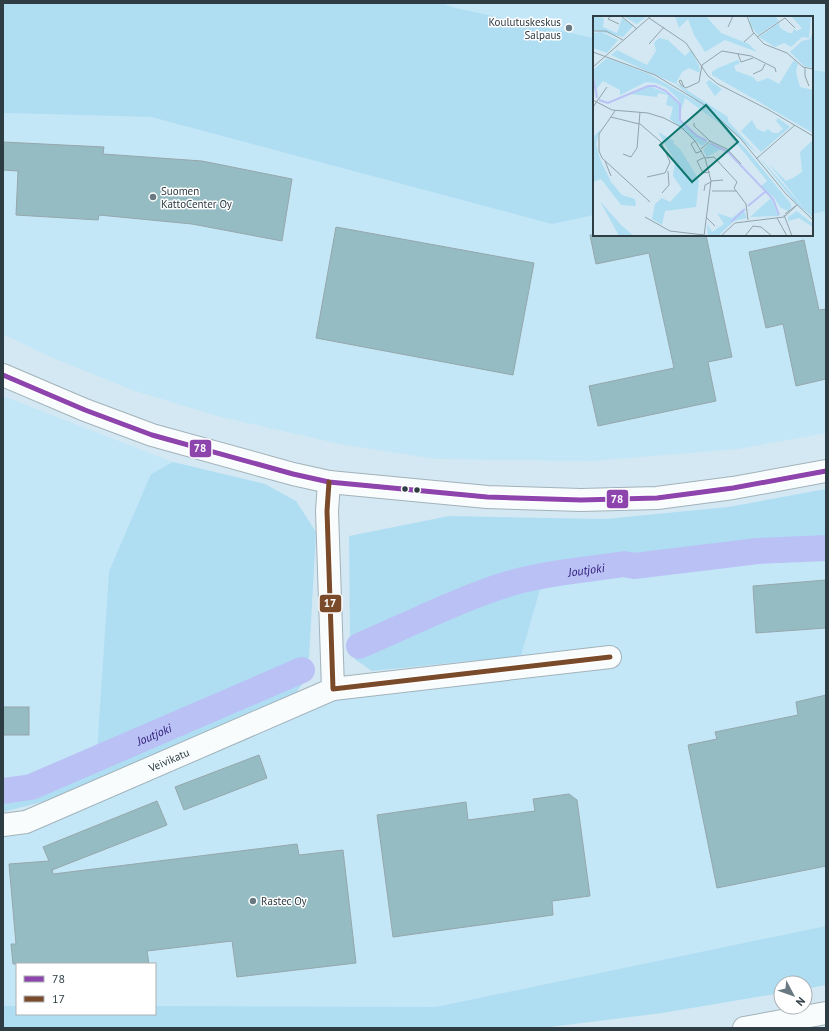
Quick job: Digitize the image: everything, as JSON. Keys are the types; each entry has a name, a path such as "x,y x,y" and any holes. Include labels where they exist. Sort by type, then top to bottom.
{"main road":[{"path":"3,375 85,410 152,434 293,474 329,482 488,497 581,500 657,498 733,488 826,472"},
{"path":"329,482 327,511 333,689"},
{"name":"Veivikatu","path":"3,825 26,822 333,689 610,657"},
{"path":"744,1028 826,1013"}],"shaded area":[{"path":"3,3 441,3 456,8 593,38 593,215 552,224 151,117 3,113"},
{"name":"Koulutuskeskus Salpaus","path":"441,3 826,3 826,72 813,70 813,16 593,16 593,38 456,8"},
{"path":"813,70 826,72 826,211 813,214"},
{"path":"3,113 151,117 552,223 593,215 593,236 813,236 813,214 826,211 826,433 739,449 591,461 436,459 340,444 221,417 132,390 48,356 3,334"},
{"path":"3,396 173,462 151,474 109,571 97,750 31,781 3,785"},
{"path":"173,462 265,484 296,501 316,532 309,658 97,750 109,571 151,474"},
{"path":"826,489 826,538 655,552 530,567 350,638 349,536 449,516 605,519 728,507"},
{"path":"826,555 826,926 435,1007 156,1006 156,963 16,963 16,1006 3,1006 3,836 29,833 336,700 616,668 614,647 521,656 541,586 596,577 781,557"},
{"path":"541,586 521,656 372,671 352,656 471,603 509,590"},
{"path":"310,671 295,695 42,802 3,812 3,796 33,791"},
{"path":"826,926 826,985 813,987 813,975 773,975 773,994 662,1013 542,1028 3,1028 3,1006 16,1006 16,1015 156,1015 156,1006 435,1007"}],"building":[{"name":"Suomen KattoCenter Oy","path":"3,142 104,147 103,154 202,161 292,179 282,241 192,224 99,215 98,220 16,215 18,171 3,170"},
{"path":"336,227 534,263 513,375 316,338"},
{"path":"590,235 706,236 732,357 708,362 716,401 598,426 589,386 674,368 649,253 596,264"},
{"path":"804,240 819,310 826,309 826,379 796,386 783,324 766,328 749,252"},
{"path":"826,580 826,628 756,633 753,586"},
{"path":"826,695 826,866 717,888 688,745 717,739 715,732 798,715 796,702"},
{"path":"3,707 29,707 29,735 3,735"},
{"path":"259,755 267,778 184,810 175,787"},
{"path":"569,794 577,800 590,896 552,901 553,915 393,937 377,815 466,802 468,820 535,811 533,799"},
{"path":"157,801 167,825 52,870 53,874 297,844 299,855 343,850 356,963 237,977 232,941 147,951 149,963 13,964 11,944 16,944 9,864 49,861 43,847"}],"waterway":[{"name":"Joutjoki","path":"359,646 470,597 508,584 536,577 624,564 634,566 758,551 826,548"},
{"name":"Joutjoki","path":"3,791 31,787 302,670"}],"transit line":[{"name":"78","path":"3,375 85,410 152,435 293,474 329,482 487,497 581,500 657,498 733,488 826,471"},
{"name":"17","path":"329,482 327,511 333,689 610,657"}],"place":[{"name":"Koulutuskeskus Salpaus","path":"569,28"},
{"name":"Suomen KattoCenter Oy","path":"153,197"},
{"name":"Rastec Oy","path":"253,901"}]}
